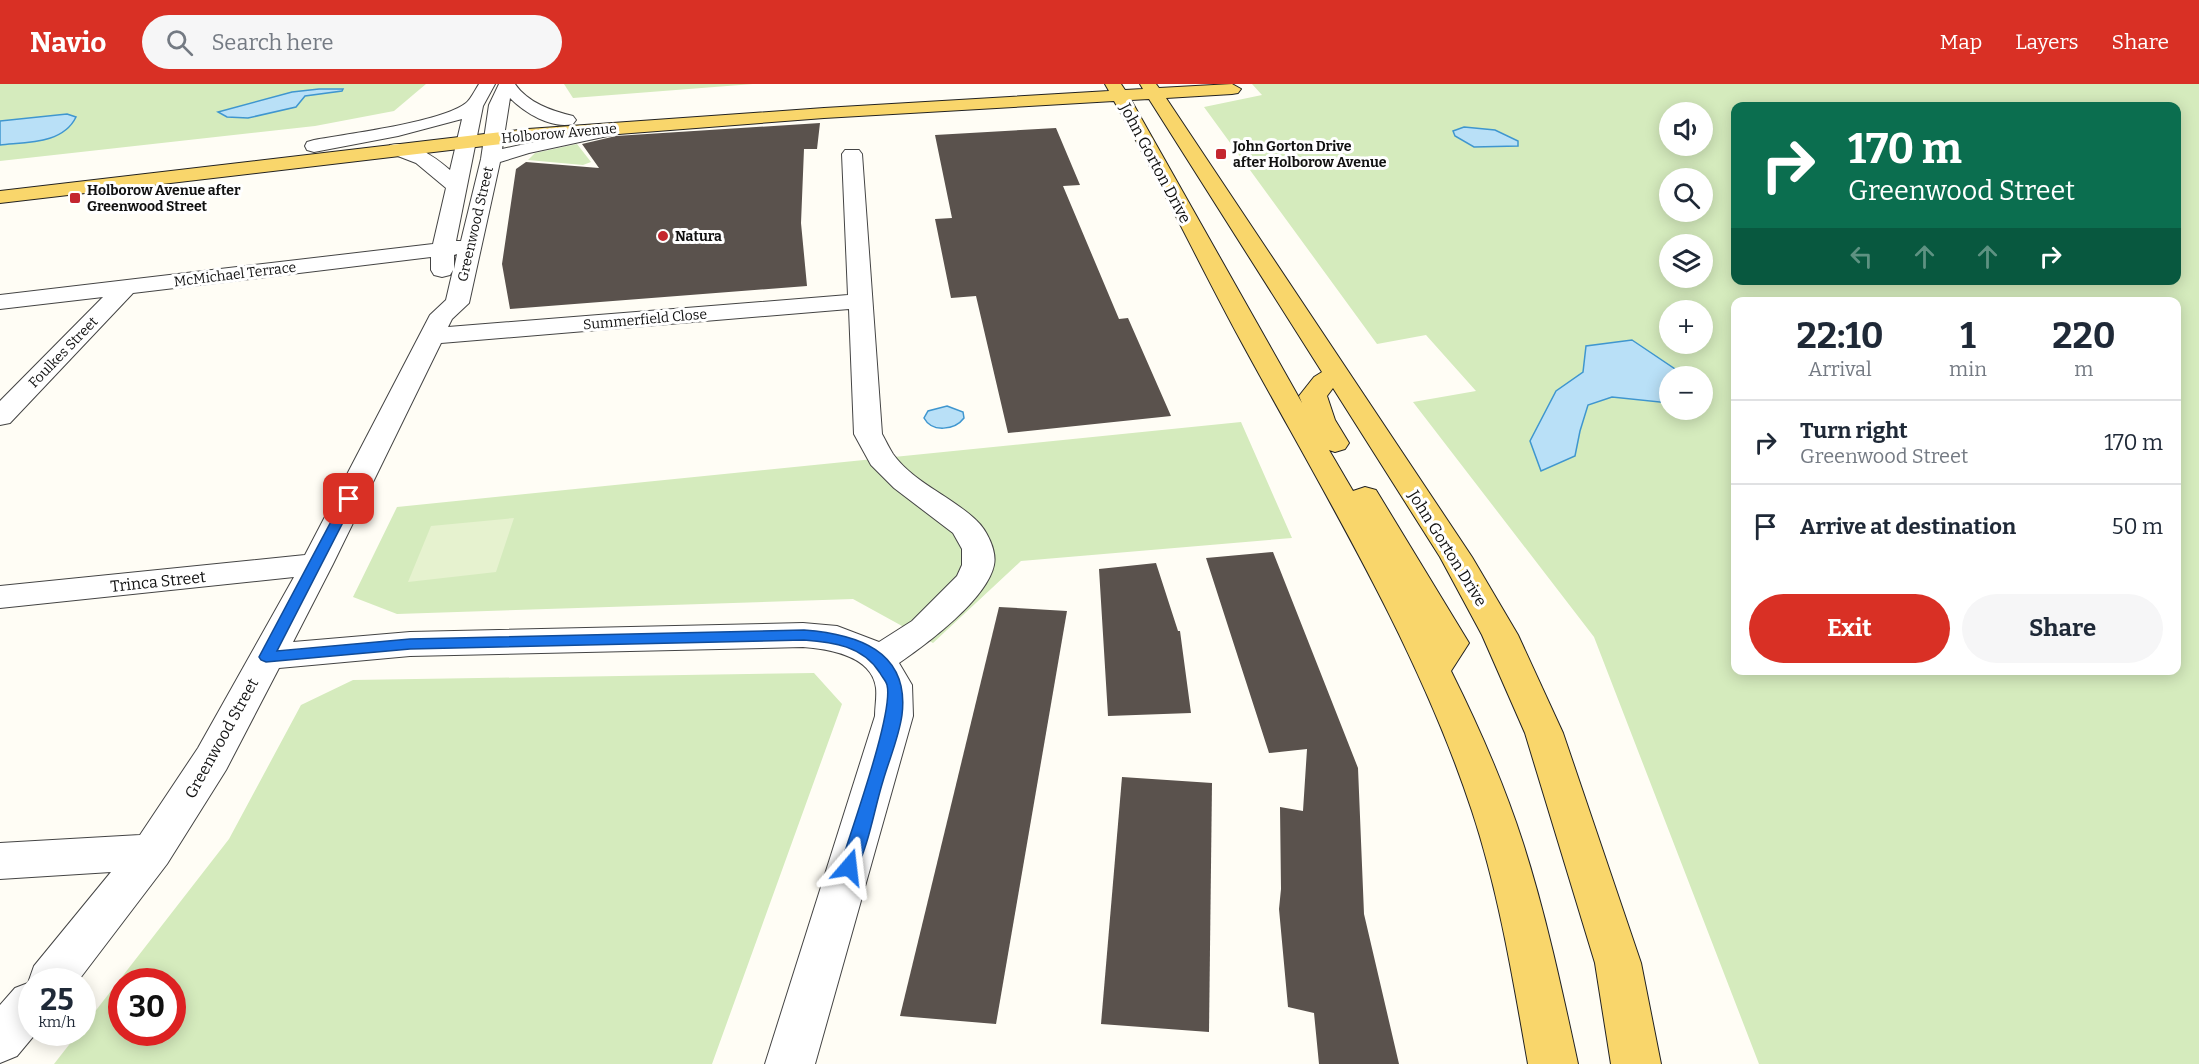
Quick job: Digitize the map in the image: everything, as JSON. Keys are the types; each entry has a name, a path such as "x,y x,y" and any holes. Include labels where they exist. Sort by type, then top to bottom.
{"main road":[{"path":"1002,91 1037,84"},
{"path":"1063,99 1128,97 1232,89 1227,96 1180,107 1128,97"},
{"name":"Holborow Avenue","path":"494,133 567,120 1002,91 1128,97"},
{"name":"Holborow Avenue","path":"0,184 314,146 494,133 1128,97"},
{"name":"John Gorton Drive","path":"1128,97 1209,264 1324,465 1434,669 1453,711 1492,812 1527,936 1553,1064"},
{"name":"John Gorton Drive","path":"1128,97 1336,374 1456,557 1500,635 1544,733 1617,963 1636,1064"},
{"name":"Holborow Avenue","path":"0,197 397,149 468,135"},
{"path":"1336,374 1323,383 1312,396 1321,420 1451,643 1434,669"}],"street":[{"name":"Greenwood Street","path":"437,325 443,249 474,106 487,84"},
{"name":"Greenwood Street","path":"60,968 152,852 212,759 317,564 437,325 457,303 490,159 498,105 506,85"},
{"path":"506,85 532,111 545,117 567,120"},
{"path":"314,146 465,114 474,106"},
{"path":"490,159 524,148 631,126"},
{"path":"397,149 414,152 425,159 456,187"},
{"path":"852,153 868,434 881,459 905,482 966,527 978,549 978,565 970,581 924,629 879,659"},
{"name":"McMichael Terrace","path":"0,302 471,246"},
{"name":"Foulkes Street","path":"0,417 126,287"},
{"name":"Summerfield Close","path":"437,325 859,301"},
{"name":"Trinca Street","path":"0,597 317,564"},
{"path":"266,657 410,644 804,635 837,638 866,650 879,659 894,685 894,716 790,1064"},
{"path":"0,861 152,852"},
{"path":"0,1040 18,1019"}],"green space":[{"path":"0,84 426,84 394,111 315,126 0,161"},
{"path":"564,84 753,84 573,98"},
{"path":"1252,84 2199,84 2199,1064 1759,1064 1594,637 1413,402 1476,391 1426,335 1377,344 1204,107 1262,95"},
{"path":"577,144 591,162 583,165 528,160 535,153"},
{"path":"1241,422 1292,538 1021,561 933,643 853,599 397,614 353,597 397,507"},
{"path":"514,518 496,572 408,582 431,526"},
{"path":"814,673 842,704 712,1064 54,1064 68,1046 96,1046 96,1010 108,995 108,1046 186,1046 186,968 129,968 229,839 301,705 353,680"}],"water":[{"path":"343,89 305,96 296,107 248,118 227,117 218,112 292,92"},
{"path":"67,114 76,117 70,126 53,137 32,142 0,145 0,121"},
{"path":"1464,127 1495,130 1518,141 1518,146 1474,147 1455,136 1453,131"},
{"path":"1632,340 1671,366 1659,366 1659,402 1612,397 1588,405 1575,456 1541,471 1530,441 1556,391 1583,372 1586,346"},
{"path":"947,406 963,412 964,418 955,425 938,428 932,426 924,418 928,411"}],"building":[{"path":"820,123 817,149 804,149 801,223 807,286 510,309 502,264 516,169 526,162 599,168 582,144 616,136"},
{"path":"1056,128 1080,185 1063,186 1119,319 1128,318 1171,416 1008,433 976,296 951,298 935,219 952,218 935,135"},
{"path":"1273,552 1358,768 1364,914 1399,1064 1319,1064 1314,1013 1288,1007 1279,909 1281,889 1280,807 1303,811 1307,749 1269,753 1206,558"},
{"path":"1156,563 1178,631 1180,631 1191,713 1108,716 1099,569"},
{"path":"999,607 1067,611 996,1024 900,1016"},
{"path":"1122,777 1212,783 1209,1032 1101,1024"}],"place":[{"name":"John Gorton Drive after Holborow Avenue","path":"1221,154"},
{"name":"Holborow Avenue after Greenwood Street","path":"75,198"},
{"name":"Natura","path":"663,236"}],"route":[{"path":"349,499 317,564 266,657 365,646 410,644 804,635 837,638 866,650 879,659 894,685 894,716 849,867"}]}
